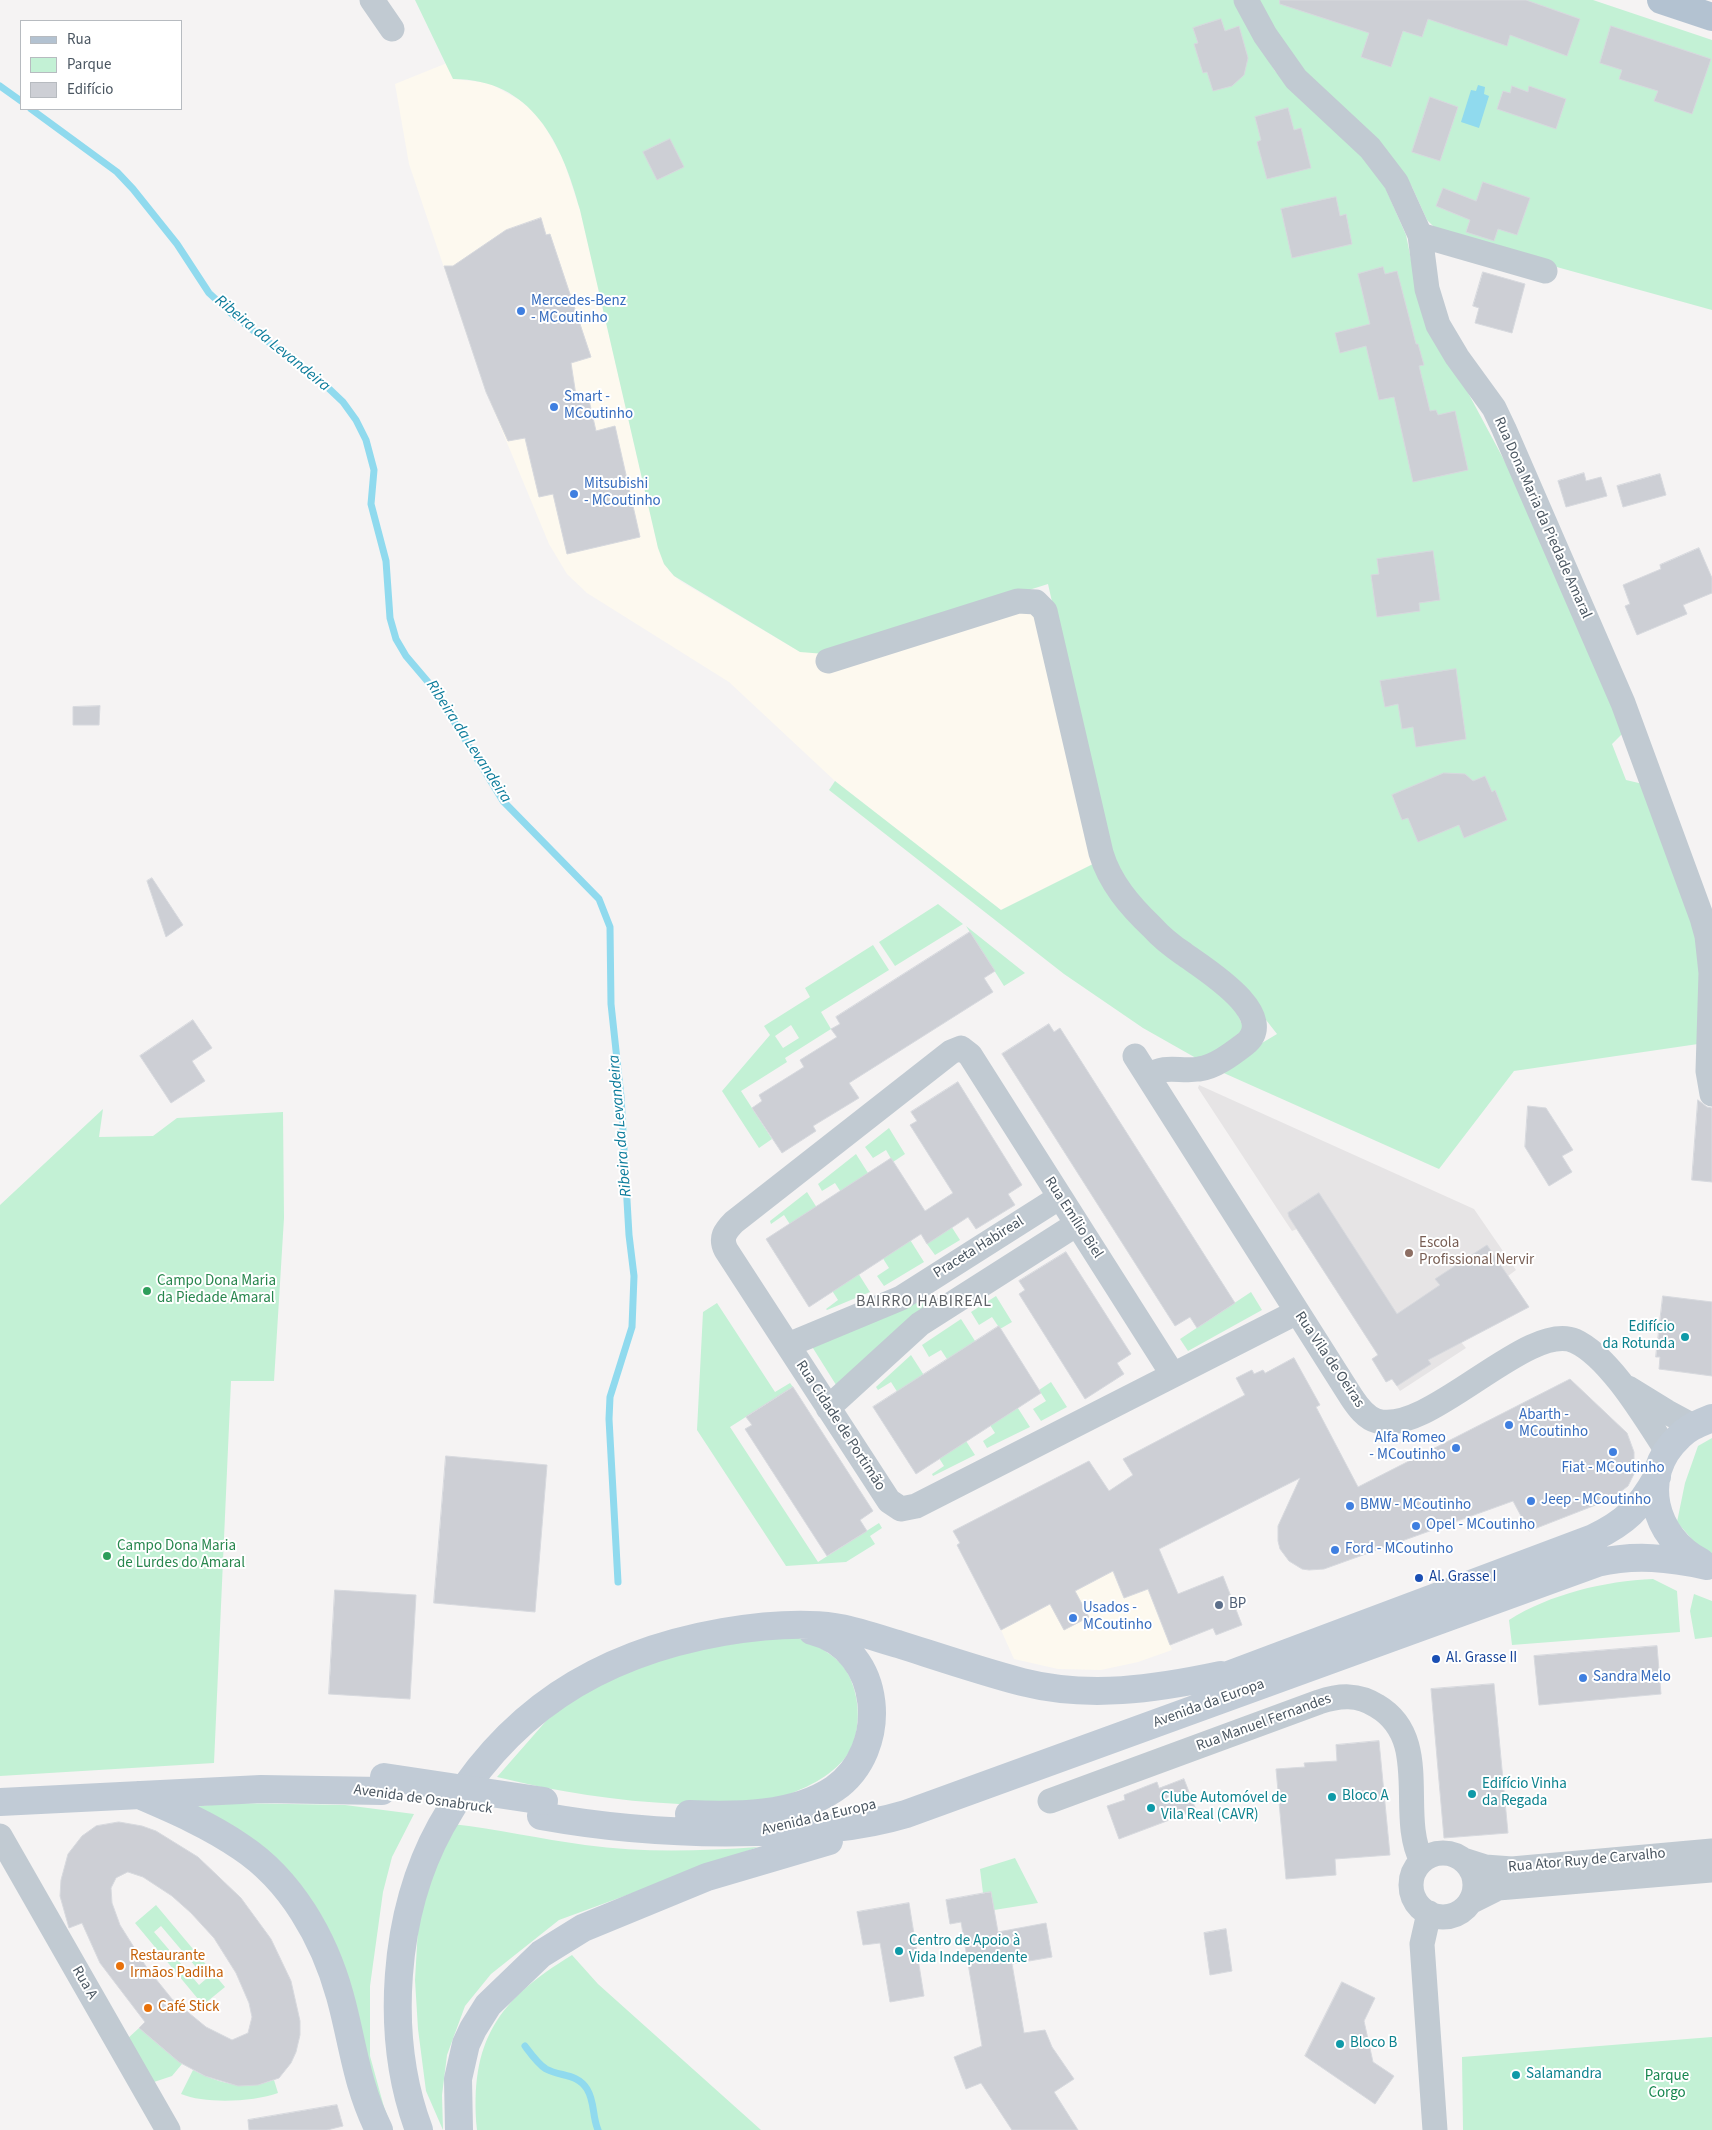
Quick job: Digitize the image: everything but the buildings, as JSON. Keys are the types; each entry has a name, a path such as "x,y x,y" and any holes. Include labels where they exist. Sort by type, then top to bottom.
{"main road":[{"path":"1661,0 1712,17"},
{"name":"Avenida da Europa","path":"755,1832 865,1807 927,1789 1161,1704 1222,1675 1598,1535 1630,1516 1641,1503 1656,1477 1667,1451 1678,1437 1702,1422"},
{"path":"1656,1477 1655,1494 1658,1512 1664,1529 1674,1544 1689,1556 1710,1566"},
{"name":"Avenida da Europa","path":"755,1832 833,1830 869,1824 906,1814 1592,1565 1616,1559 1644,1557 1710,1566"},
{"path":"419,2130 408,2093 400,2036 400,1977 404,1938 412,1893 422,1864 441,1827 472,1777 504,1740 545,1704 603,1668 627,1657 674,1642 735,1630 801,1625 838,1628 1022,1682 1070,1690 1123,1691 1176,1685 1222,1675"},
{"path":"542,1809 725,1815 784,1808 817,1798 839,1785 856,1768 870,1736 873,1702 869,1686 853,1658 829,1638 803,1628 775,1627"},
{"name":"Avenida de Osnabruck","path":"0,1802 261,1788 383,1784 542,1809 639,1830 700,1834 755,1832"},
{"path":"139,1795 207,1827 242,1847 263,1864 292,1896 317,1936 330,1966 341,2002 358,2078 380,2130"},
{"path":"458,2130 458,2079 466,2044 473,2029 488,2006 541,1954 583,1928 707,1877 828,1841 906,1814"}],"street":[{"path":"372,0 392,29"},
{"name":"Rua Dona Maria da Piedade Amaral","path":"1246,0 1265,35 1296,79 1370,148 1385,166 1405,199 1420,235 1427,289 1438,325 1457,357 1483,392 1504,429 1623,703 1707,936 1711,973 1708,1071 1712,1094"},
{"path":"1420,235 1545,271"},
{"name":"Rua Vila de Oeiras","path":"828,661 1018,601 1036,602 1045,611 1101,853 1108,873 1126,900 1158,933 1237,995 1249,1011 1254,1023 1253,1034 1247,1042 1210,1066 1194,1070 1160,1069 1141,1066 1352,1398 1367,1416 1376,1421 1399,1421 1423,1411 1536,1344 1549,1340 1564,1338 1583,1346 1620,1382"},
{"name":"Rua Cidade de Portimão","path":"973,1061 963,1049 954,1050 725,1231 723,1240 726,1250 890,1503 898,1508 907,1510 1297,1312"},
{"name":"Rua Emílio Biel","path":"973,1061 1173,1375"},
{"name":"Praceta Habireal","path":"788,1345 900,1298 1060,1197"},
{"path":"828,1408 920,1324 1077,1224"},
{"path":"1620,1382 1667,1412 1702,1422"},
{"path":"1620,1382 1667,1451"},
{"name":"Rua Manuel Fernandes","path":"1050,1801 1319,1702 1345,1696 1356,1697 1366,1700 1386,1711 1394,1720 1403,1737 1410,1764 1415,1838 1422,1861"},
{"name":"Rua A","path":"0,1836 168,2130"},
{"name":"Rua Ator Ruy de Carvalho","path":"1463,1860 1486,1867 1512,1869 1712,1851"},
{"path":"1438,1854 1456,1856 1463,1860 1474,1875 1474,1893 1470,1902 1456,1914 1447,1916 1429,1913 1418,1903 1412,1890 1413,1875 1422,1861 1438,1854"},
{"name":"Rua Ator Ruy de Carvalho","path":"1470,1902 1498,1888 1712,1870"},
{"path":"1429,1913 1422,1944 1435,2130"}],"shaded area":[{"path":"447,63 454,79 489,83 521,101 540,118 563,159 580,210 658,548 669,571 680,581 800,652 1023,606 1040,613 1095,863 1001,910 835,781 729,682 587,593 567,574 549,544 486,392 409,164 395,84"},
{"name":"Escola Profissional Nervir","path":"1199,1085 1474,1209 1516,1270 1508,1276 1529,1307 1461,1342 1466,1348 1400,1391 1392,1379 1386,1382 1372,1359 1378,1355 1297,1229 1292,1231 1280,1213 1198,1088"},
{"path":"1113,1571 1124,1598 1148,1589 1172,1650 1138,1662 1101,1670 1058,1669 1014,1659 1001,1630"}],"green space":[{"path":"415,0 1237,0 1275,71 1347,138 1381,178 1406,235 1420,303 1519,488 1624,732 1612,744 1626,780 1643,784 1677,871 1700,953 1698,1044 1514,1071 1439,1169 1217,1070 1277,1034 1242,989 1140,904 1108,848 1048,584 825,654 800,652 674,576 664,564 658,548 580,210 564,161 553,139 539,119 523,103 504,90 480,82 453,79"},
{"path":"1256,0 1593,0 1712,40 1712,310 1517,256 1435,228 1427,220 1412,187 1401,169 1371,133 1302,69"},
{"path":"835,781 1001,910 1095,863 1235,1008 1244,1029 1203,1062 1143,1028 1064,974 829,790"},
{"path":"938,904 963,924 895,966 879,942"},
{"path":"966,926 1025,973 1004,986"},
{"path":"873,945 889,970 821,1012 831,1029 785,1058 787,1062 741,1091 772,1139 759,1148 722,1091 770,1035 764,1026 810,997 805,988","holes":["791,1025 799,1038 783,1048 775,1036"]},
{"path":"103,1109 99,1137 153,1136 177,1118 283,1112 284,1218 274,1381 231,1381 214,1763 0,1776 0,1205"},
{"path":"889,1128 905,1154 893,1162 886,1150 873,1158 865,1147"},
{"path":"856,1154 924,1262 884,1286 877,1276 889,1268 835,1183 822,1191 818,1184"},
{"path":"807,1192 870,1292 827,1310 838,1300 784,1215 771,1224 770,1221"},
{"path":"944,1215 960,1240 935,1255 927,1244"},
{"path":"1251,1292 1262,1310 1188,1351 1180,1339"},
{"path":"924,1293 932,1306 838,1388 811,1345"},
{"path":"996,1296 1012,1322 1000,1329 992,1317 979,1325 971,1312"},
{"path":"717,1303 775,1392 790,1383 793,1387 730,1427 818,1562 879,1523 882,1528 870,1536 875,1544 846,1562 786,1566 697,1430 703,1312"},
{"path":"961,1319 1030,1427 987,1448 983,1441 995,1433 941,1350 929,1357 922,1345"},
{"path":"911,1355 975,1455 933,1476 932,1474 944,1466 891,1382 878,1390 876,1387"},
{"path":"1051,1382 1067,1407 1041,1421 1033,1409 1046,1401 1039,1390"},
{"path":"1712,1438 1712,1556 1702,1551 1677,1522 1685,1483 1698,1446"},
{"path":"1653,1579 1677,1591 1680,1632 1512,1645 1509,1620 1542,1603 1578,1590 1635,1580"},
{"path":"1694,1594 1712,1601 1712,1637 1695,1639 1690,1611"},
{"path":"768,1634 802,1639 824,1650 843,1666 849,1675 856,1697 858,1720 849,1752 837,1767 802,1789 784,1796 758,1802 732,1804 656,1803 587,1795 497,1777 547,1720 583,1692 648,1659"},
{"path":"230,1803 345,1805 414,1814 392,1857 383,1892 370,1986 370,2056 384,2107 393,2130 389,2130 338,1961 192,1807"},
{"path":"452,1824 607,1848 693,1850 758,1847 559,1920 491,1974 465,2006 447,2055 442,2095 443,2130 426,2091 418,2029 415,1980 418,1928 424,1891"},
{"path":"1015,1858 1038,1903 994,1910 991,1892 983,1893 980,1869"},
{"path":"156,1905 225,1987 203,2005 135,1923","holes":["161,1926 206,1979 199,1985 154,1932"]},
{"path":"572,1955 598,1984 761,2130 477,2130 476,2099 478,2071 484,2047 494,2026 507,2007 525,1989"},
{"path":"139,2028 182,2064 172,2076 154,2082 126,2040"},
{"name":"Parque Corgo","path":"1712,2037 1712,2130 1463,2130 1462,2057"},
{"path":"193,2070 213,2079 233,2084 253,2085 274,2080 278,2093 229,2101 203,2099 181,2094"}],"water":[{"path":"1478,85 1485,87 1484,94 1489,96 1479,128 1461,122 1471,90 1476,91"}],"waterway":[{"name":"Ribeira da Levandeira","path":"0,86 20,100"},
{"name":"Ribeira da Levandeira","path":"32,110 117,172 177,244 209,293 234,316 323,383 343,402 356,420 366,440 374,470 371,504 386,561 390,618 396,639 406,656 434,689 503,801 599,899 610,927 611,1004 621,1097 629,1235 634,1276 632,1327 610,1397 609,1419 618,1582"},
{"name":"Ribeira da Levandeira","path":"525,2046 537,2062 546,2069 574,2078 583,2084 590,2094 598,2130"}],"place":[{"name":"Mercedes-Benz - MCoutinho","path":"521,311"},
{"name":"Smart - MCoutinho","path":"554,407"},
{"name":"Mitsubishi - MCoutinho","path":"574,494"},
{"name":"Escola Profissional Nervir","path":"1409,1253"},
{"name":"Campo Dona Maria da Piedade Amaral","path":"147,1291"},
{"name":"Edifício da Rotunda","path":"1685,1337"},
{"name":"Abarth - MCoutinho","path":"1509,1425"},
{"name":"Alfa Romeo - MCoutinho","path":"1456,1448"},
{"name":"Fiat - MCoutinho","path":"1613,1452"},
{"name":"Jeep - MCoutinho","path":"1531,1501"},
{"name":"BMW - MCoutinho","path":"1350,1506"},
{"name":"Opel - MCoutinho","path":"1416,1526"},
{"name":"Ford - MCoutinho","path":"1335,1550"},
{"name":"Campo Dona Maria de Lurdes do Amaral","path":"107,1556"},
{"name":"Al. Grasse I","path":"1419,1578"},
{"name":"BP","path":"1219,1605"},
{"name":"Usados - MCoutinho","path":"1073,1618"},
{"name":"Al. Grasse II","path":"1436,1659"},
{"name":"Sandra Melo","path":"1583,1678"},
{"name":"Edifício Vinha da Regada","path":"1472,1794"},
{"name":"Bloco A","path":"1332,1797"},
{"name":"Clube Automóvel de Vila Real (CAVR)","path":"1151,1808"},
{"name":"Centro de Apoio à Vida Independente","path":"899,1951"},
{"name":"Restaurante Irmãos Padilha","path":"120,1966"},
{"name":"Café Stick","path":"148,2008"},
{"name":"Bloco B","path":"1340,2044"},
{"name":"Salamandra","path":"1516,2075"}],"district":[{"name":"BAIRRO HABIREAL","path":"924,1302"}]}
